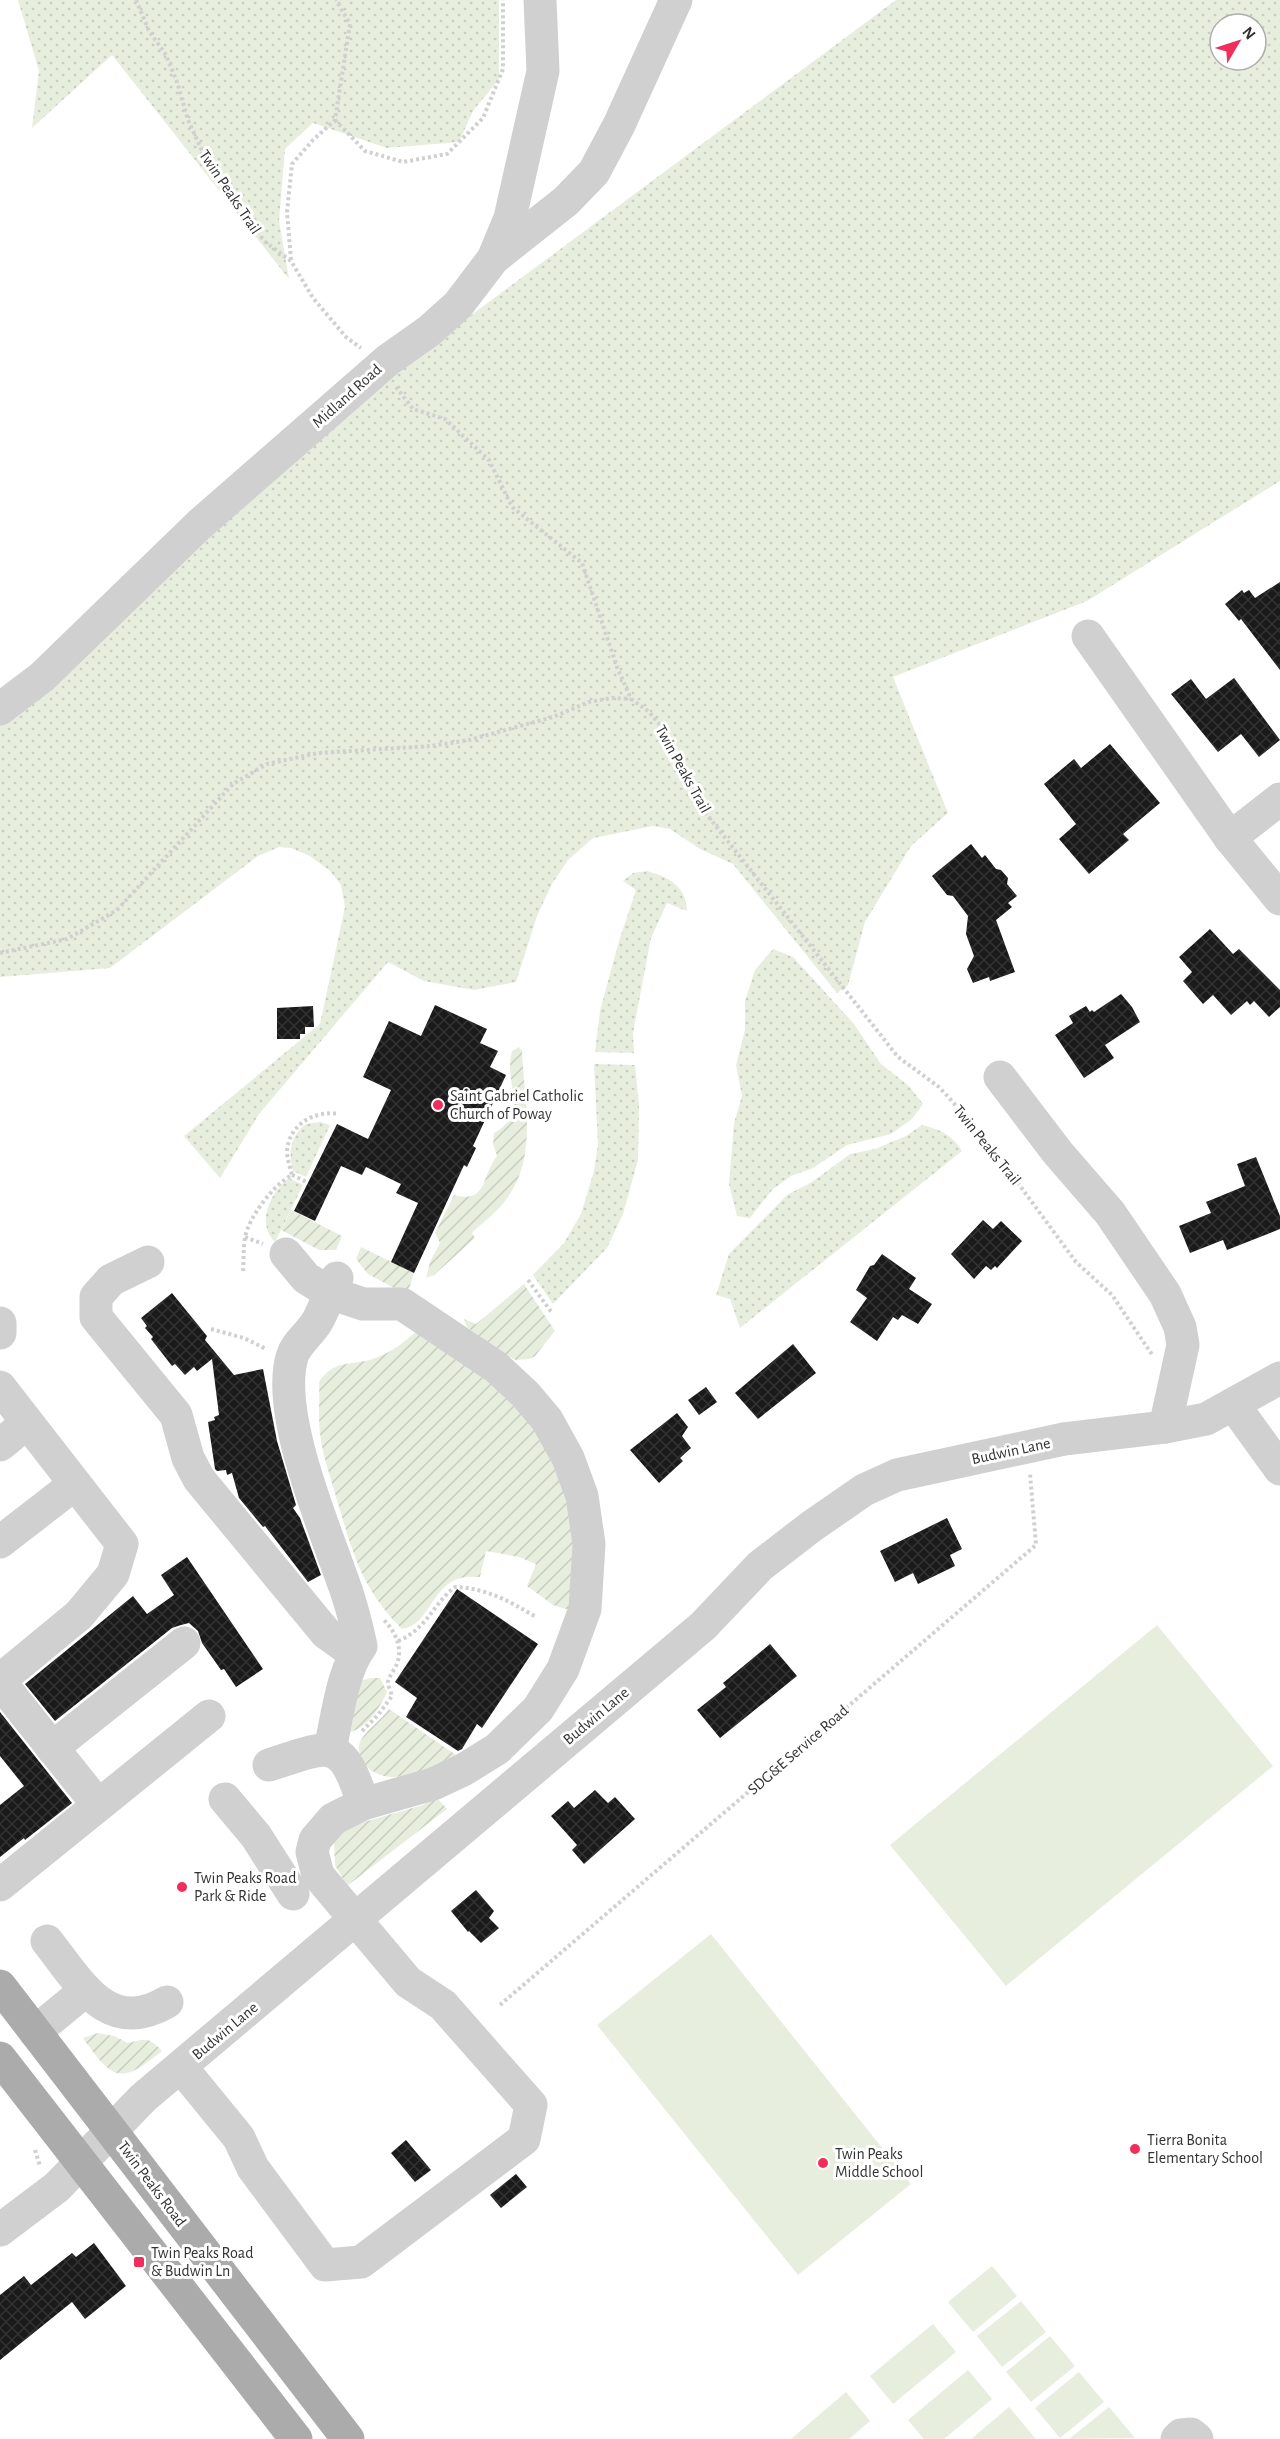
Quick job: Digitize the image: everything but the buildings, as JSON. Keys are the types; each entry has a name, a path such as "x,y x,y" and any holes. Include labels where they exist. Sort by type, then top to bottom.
{"main road":[{"name":"Twin Peaks Road","path":"0,1986 348,2439"},
{"path":"0,2058 296,2439"}],"street":[{"name":"Midland Road","path":"0,709 42,677 200,524 380,366 429,331 459,305 493,259 510,218 543,71 540,0"},
{"path":"493,259 566,201 594,172 619,125 676,0"},
{"path":"1088,636 1230,838 1280,899"},
{"path":"1230,838 1280,799"},
{"path":"1000,1077 1058,1153 1110,1213 1165,1294 1180,1327 1183,1345 1165,1427"},
{"path":"181,2067 238,2139 253,2168 325,2265 361,2262 524,2139 531,2105 443,2005 408,1982 318,1875 312,1852 319,1835 333,1819 363,1804 433,1784 463,1770 497,1749 530,1718 556,1683 570,1654 585,1609 588,1552 587,1523 582,1496 562,1445 542,1413 496,1367 402,1304 363,1304 333,1286 306,1278 286,1254"},
{"path":"148,1262 111,1280 96,1297 96,1317 176,1415 188,1458 199,1479 326,1633 358,1650"},
{"path":"333,1286 317,1322 293,1353 288,1390 291,1418 316,1508 352,1610 358,1650 345,1683 334,1752"},
{"path":"0,1323 0,1333"},
{"name":"Budwin Lane","path":"0,2230 57,2187 143,2098 703,1626 760,1566 864,1490 897,1475 1064,1439 1165,1427 1206,1419 1280,1378"},
{"path":"0,1387 122,1544 113,1574 79,1615 0,1681 98,1805"},
{"path":"1233,1404 1280,1469"},
{"path":"0,1444 27,1423"},
{"path":"0,1542 75,1484"},
{"path":"52,1748 184,1643"},
{"path":"0,1884 209,1716"},
{"path":"269,1765 318,1749 334,1752 357,1784 363,1804"},
{"path":"225,1799 256,1836 292,1894"},
{"path":"47,1941 86,1990 106,2008 117,2011 153,2010 167,2002"},
{"path":"35,2032 86,1990"},
{"path":"1178,2439 1181,2435 1191,2434 1197,2439"}],"path":[{"name":"Twin Peaks Trail","path":"136,0 149,31 166,56 177,82 188,120 209,166 238,201 264,241 291,261 313,298 346,337 380,366 413,409 445,419 489,460 512,507 582,563 617,667 631,699 649,712 665,731 700,806 898,1057 939,1087 998,1156 1076,1262 1112,1295 1156,1360 1175,1383"},
{"path":"291,261 287,212 292,164 335,120 350,24 336,0"},
{"path":"335,120 364,151 403,162 447,154 483,118 503,69 503,0"},
{"path":"0,953 68,939 117,910 233,784 267,764 318,753 431,746 469,740 553,717 589,702 612,698 631,699"},
{"path":"292,1175 287,1152 293,1134 306,1120 316,1114 323,1112 339,1114"},
{"path":"292,1175 307,1182"},
{"path":"243,1271 245,1237 255,1213 274,1189 292,1175"},
{"path":"528,1280 552,1313"},
{"path":"211,1329 244,1338 290,1364"},
{"name":"SDG&E Service Road","path":"500,2006 1036,1545 1029,1468"},
{"path":"398,1641 423,1626 447,1593 455,1587 482,1590 506,1599 536,1617"},
{"path":"334,1752 378,1715 392,1696 388,1681 398,1662 398,1641 392,1629 373,1613 352,1610"}],"green space":[{"path":"18,0 499,0 499,79 473,111 459,142 387,148 313,123 285,149 279,221 289,279 112,55 32,128 39,71"},
{"path":"896,0 1280,0 1280,481 1087,601 893,677 948,813 911,846 865,922 848,985 837,993 733,864 700,849 670,829 653,826 593,838 568,860 552,884 537,916 516,982 474,990 424,981 388,962 259,1114 220,1178 184,1136 320,1024 345,907 341,885 330,871 310,856 291,848 279,847 258,856 110,968 0,977 0,708 439,339"},
{"path":"647,871 662,876 680,889 687,911 667,903 651,938 633,1033 634,1053 595,1052 600,1011 636,890 623,881 633,873"},
{"path":"773,949 793,957 854,1024 881,1064 909,1086 923,1104 912,1119 891,1134 847,1145 813,1168 791,1176 773,1189 750,1218 737,1216 729,1184 734,1123 742,1096 736,1065 745,1030 745,1001 755,970"},
{"path":"519,1047 522,1051 527,1126 523,1163 517,1180 504,1202 472,1233 475,1238 434,1275 426,1278 430,1262 440,1243 435,1233 454,1195 473,1196 478,1192 497,1156 493,1144 494,1133 505,1125 514,1107 510,1063 512,1051"},
{"path":"594,1064 635,1065 639,1104 638,1160 623,1214 607,1248 553,1304 533,1275 564,1243 581,1214 594,1171 598,1145"},
{"path":"321,1122 330,1125 306,1177 293,1171 292,1145 297,1134 306,1124"},
{"path":"922,1125 945,1134 962,1151 740,1328 730,1299 716,1295 729,1254 787,1195 812,1182 850,1154 875,1149 906,1136"},
{"path":"289,1178 303,1185 275,1242 266,1226 266,1217 271,1199"},
{"path":"291,1210 342,1236 336,1250 319,1250 281,1230"},
{"path":"361,1247 414,1273 407,1295 368,1274 356,1259"},
{"path":"524,1284 555,1331 535,1356 516,1360 503,1354 467,1327 464,1319 476,1324"},
{"path":"418,1330 460,1354 523,1410 562,1473 575,1539 572,1611 553,1605 527,1586 536,1564 519,1557 486,1551 480,1577 463,1577 451,1582 443,1588 419,1621 402,1629 388,1614 368,1584 348,1537 325,1458 319,1427 319,1382 325,1374 339,1366 370,1360 389,1352"},
{"path":"1157,1625 1273,1766 1006,1986 890,1845"},
{"path":"380,1678 387,1692 368,1722 350,1732 359,1681"},
{"path":"389,1709 459,1757 423,1772 409,1775 383,1776 372,1771 363,1762 359,1745 366,1733"},
{"path":"436,1797 447,1809 347,1886 335,1865 334,1841 350,1826 423,1805"},
{"path":"711,1934 911,2184 798,2275 597,2025"},
{"path":"98,2033 114,2036 128,2043 139,2040 150,2041 162,2051 137,2069 119,2073 103,2063 83,2038"},
{"path":"992,2266 1017,2296 973,2332 948,2302"},
{"path":"1021,2301 1046,2332 1002,2367 977,2336"},
{"path":"933,2324 956,2352 893,2404 870,2376"},
{"path":"1050,2336 1075,2366 1031,2402 1006,2372"},
{"path":"968,2370 992,2399 944,2439 924,2439 908,2420"},
{"path":"1079,2372 1104,2402 1060,2438 1035,2408"},
{"path":"846,2392 870,2421 849,2439 791,2439"},
{"path":"1009,2407 1036,2439 971,2439"},
{"path":"1109,2407 1135,2438 1069,2439"}],"place":[{"name":"Saint Gabriel Catholic Church of Poway","path":"438,1105"},
{"name":"Twin Peaks Road Park & Ride","path":"182,1887"},
{"name":"Tierra Bonita Elementary School","path":"1135,2149"},
{"name":"Twin Peaks Middle School","path":"823,2163"},
{"name":"Twin Peaks Road & Budwin Ln","path":"139,2262"}]}
